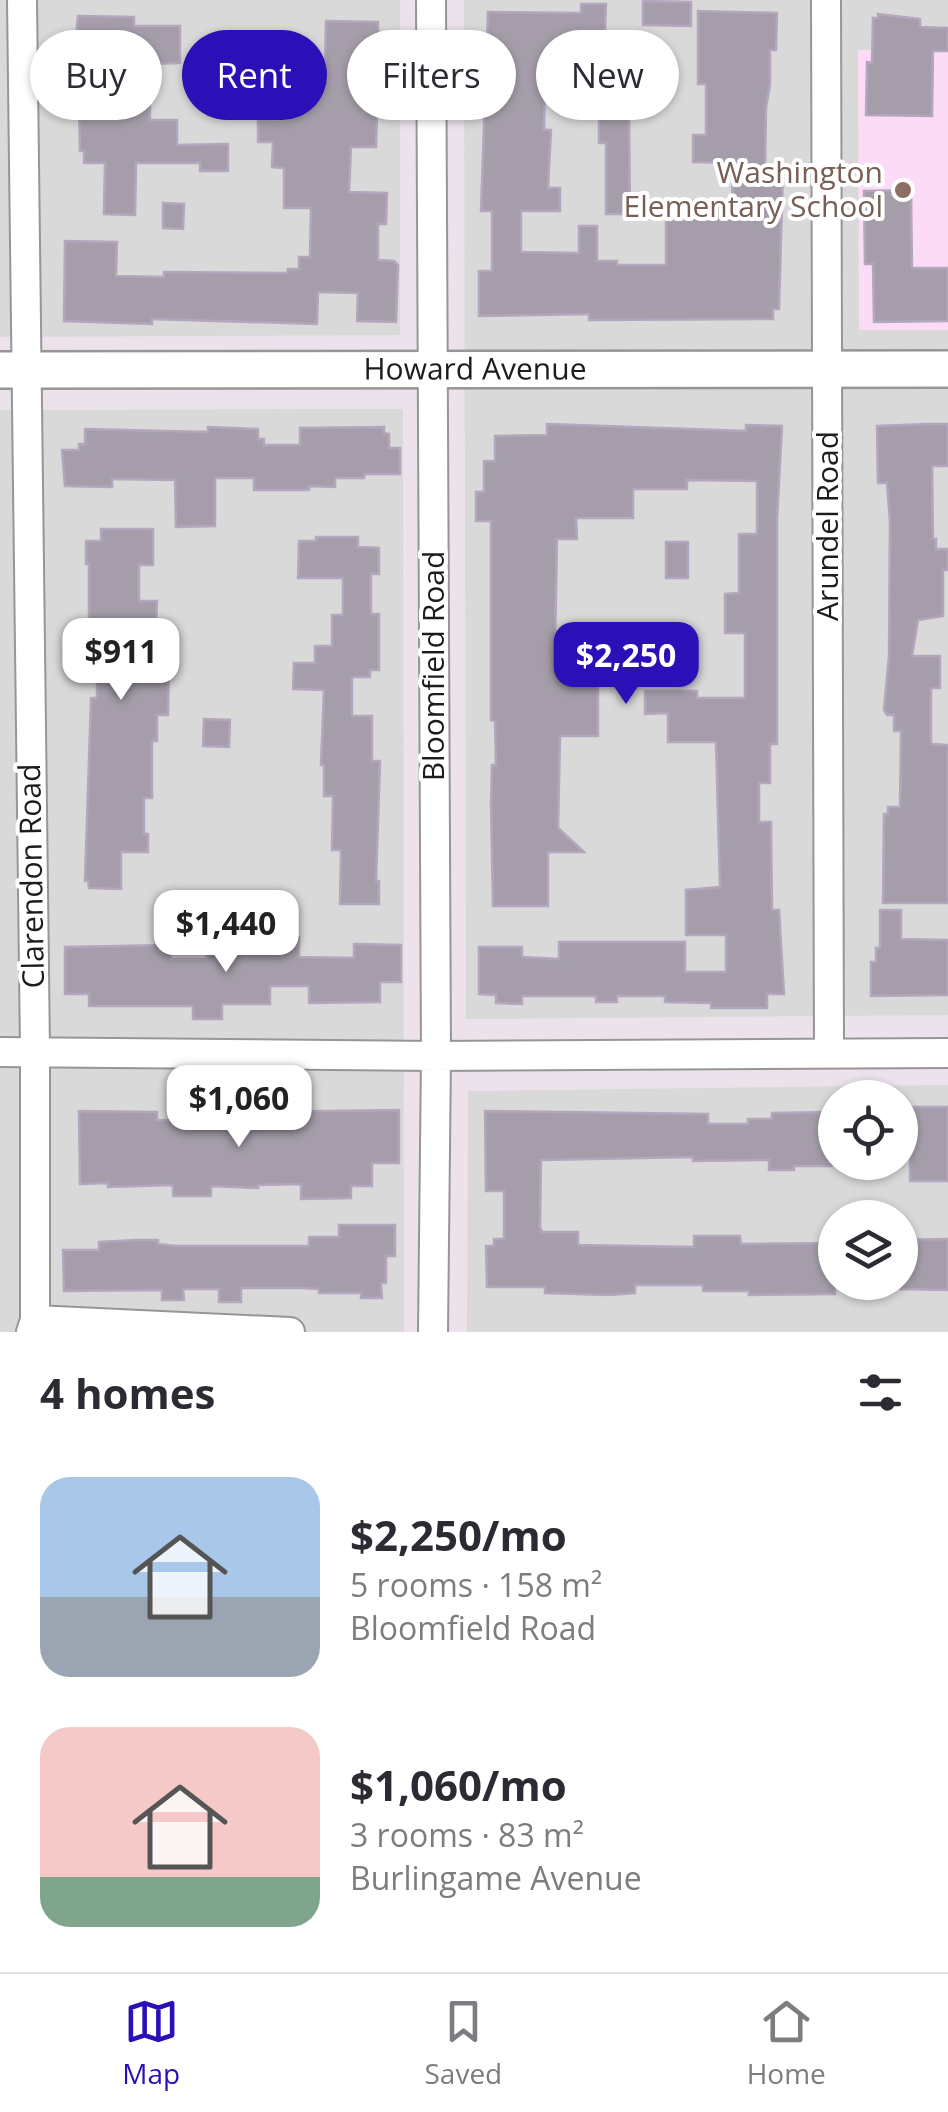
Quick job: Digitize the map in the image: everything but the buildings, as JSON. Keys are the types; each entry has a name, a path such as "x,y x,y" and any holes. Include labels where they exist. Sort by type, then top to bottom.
{"street":[{"name":"Clarendon Road","path":"22,0 13,370 35,1051 33,1326"},
{"name":"Bloomfield Road","path":"432,0 436,1056 433,1332"},
{"name":"Arundel Road","path":"826,0 830,1053"},
{"name":"Howard Avenue","path":"13,370 948,369"},
{"path":"0,1052 436,1056 948,1053"},
{"path":"33,1326 290,1332"}],"shaded area":[{"path":"0,0 400,0 400,30 347,30 347,120 400,120 400,335 0,337"},
{"path":"464,0 948,0 948,1015 466,1019 464,120 516,120 516,30 464,30"},
{"name":"Washington Elementary School","path":"858,50 948,51 948,330 859,330"},
{"path":"403,409 404,1332 0,1332 0,410"},
{"path":"918,1085 948,1085 948,1332 467,1332 468,1091 818,1087 818,1180 918,1180"}],"place":[{"name":"Washington Elementary School","path":"903,190"}]}
